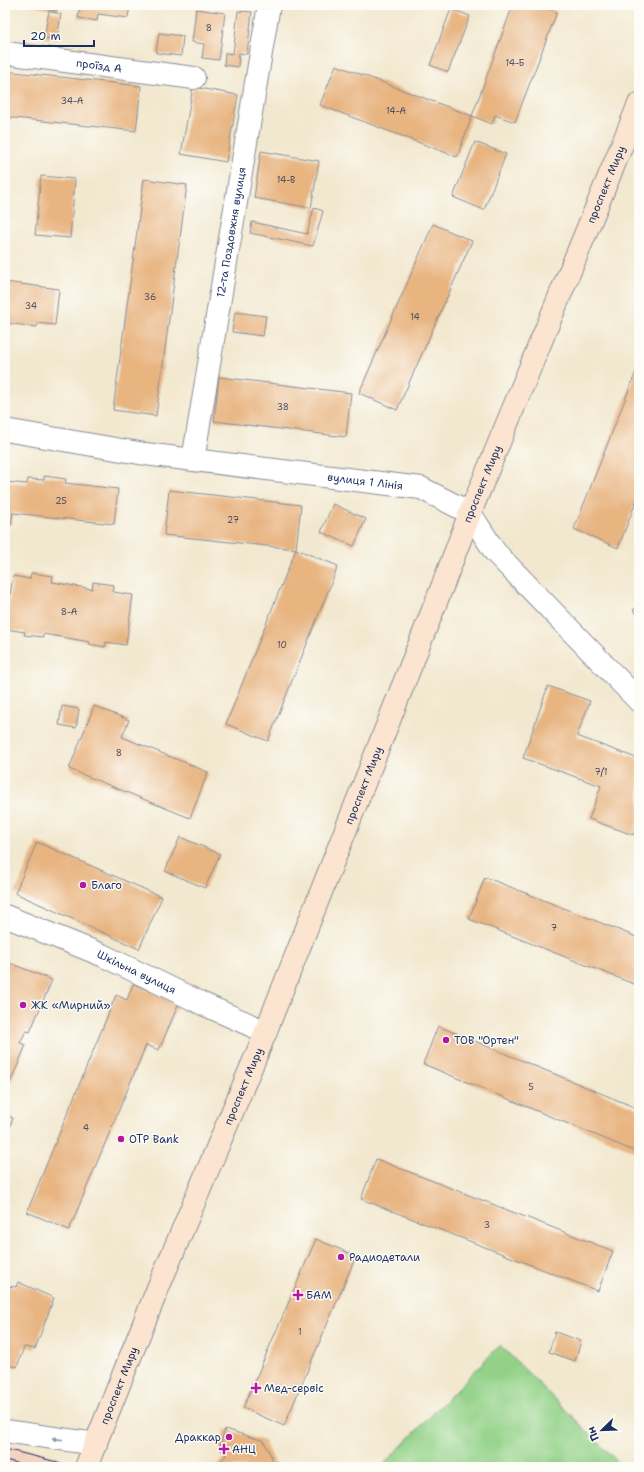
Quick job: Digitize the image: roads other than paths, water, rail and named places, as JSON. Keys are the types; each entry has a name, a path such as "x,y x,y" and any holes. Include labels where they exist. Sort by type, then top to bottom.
{"main road":[{"name":"проспект Миру","path":"86,1467 158,1288 266,1032 470,513 639,104"}],"street":[{"name":"12-та Поздовжня вулиця","path":"193,460 269,5"},
{"name":"проїзд А","path":"5,53 194,78"},
{"name":"вулиця 1 Лінія","path":"5,430 145,454 421,488 470,513"},
{"path":"470,513 495,552 639,701"},
{"name":"Шкільна вулиця","path":"5,916 102,955 202,1004 266,1032"},
{"path":"5,1431 96,1444"}],"tram line":[{"path":"5,1449 53,1461 68,1467"},
{"path":"5,1460 32,1467"}],"place":[{"name":"Благо","path":"83,885"},
{"name":"ЖК «Мирний»","path":"23,1005"},
{"name":"ТОВ \"Ортен\"","path":"446,1040"},
{"name":"OTP Bank","path":"121,1139"},
{"name":"Радиодетали","path":"341,1257"},
{"name":"БАМ","path":"298,1295"},
{"name":"Мед-сервіс","path":"256,1388"},
{"name":"Драккар","path":"229,1437"},
{"name":"АНЦ","path":"224,1449"}]}
